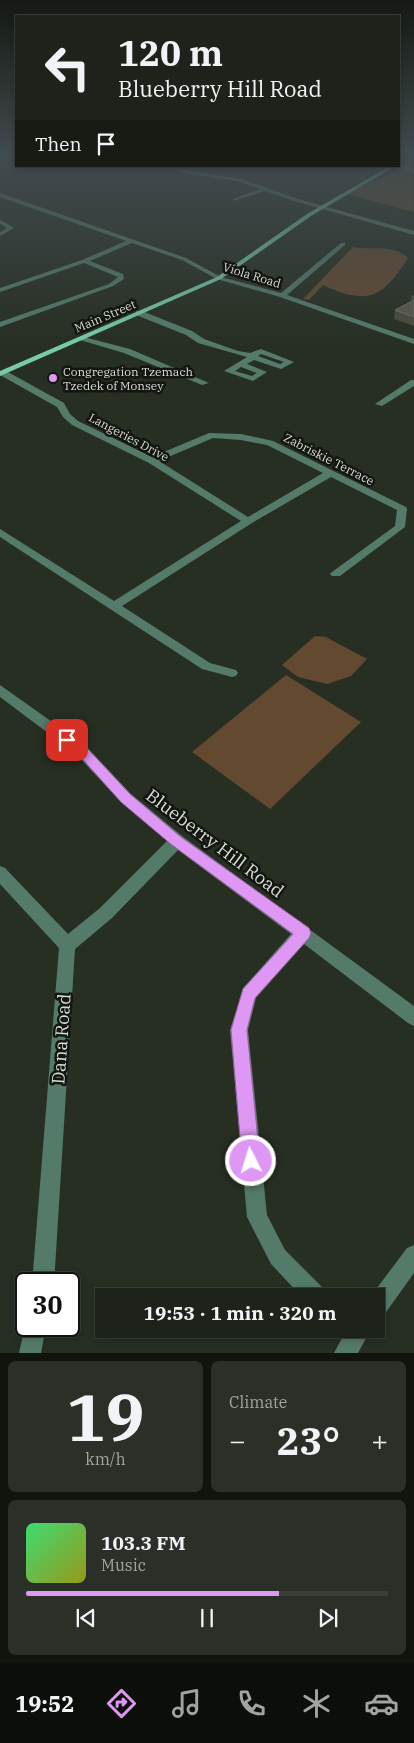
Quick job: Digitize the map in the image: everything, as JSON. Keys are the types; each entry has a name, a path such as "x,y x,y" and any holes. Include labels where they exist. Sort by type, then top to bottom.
{"main road":[{"name":"Main Street","path":"1,374 219,278 304,219"}],"street":[{"name":"Viola Road","path":"69,219 184,259 219,278 282,296 414,342"},
{"path":"360,219 414,234"},
{"path":"0,222 11,228 0,234"},
{"path":"0,290 131,241"},
{"path":"282,296 342,244"},
{"path":"0,325 111,285 122,278 116,272 84,260"},
{"path":"139,313 189,333 201,341 252,357 241,364"},
{"path":"83,338 126,351 205,382"},
{"name":"Langeries Drive","path":"1,374 61,405 66,415 75,423 152,462 248,521"},
{"path":"379,404 414,382"},
{"name":"Zabriskie Terrace","path":"152,462 212,435 241,436 270,443 402,509 400,526 336,574"},
{"path":"115,606 248,521 331,473"},
{"path":"0,532 206,666 232,674"},
{"name":"Blueberry Hill Road","path":"0,690 81,750 126,798 177,841 304,933 414,1017"},
{"path":"0,873 67,945 106,912 177,841"},
{"path":"304,933 249,994 239,1030 257,1216 278,1257 307,1288"},
{"name":"Dana Road","path":"44,1272 67,945"},
{"path":"385,1295 414,1255"},
{"path":"30,1353 33,1337"}],"shaded area":[{"path":"353,247 389,249 402,253 408,258 389,283 376,293 356,296 342,293 323,285 309,300 303,299"},
{"path":"315,636 326,637 367,659 351,676 327,684 298,677 282,665"},
{"path":"286,675 361,722 270,809 192,752"}],"building":[{"path":"414,300 414,317 395,310"}],"place":[{"name":"Congregation Tzemach Tzedek of Monsey","path":"53,378"}],"route":[{"path":"67,740 81,750 126,798 177,841 304,933 249,994 239,1030 251,1161"}]}
